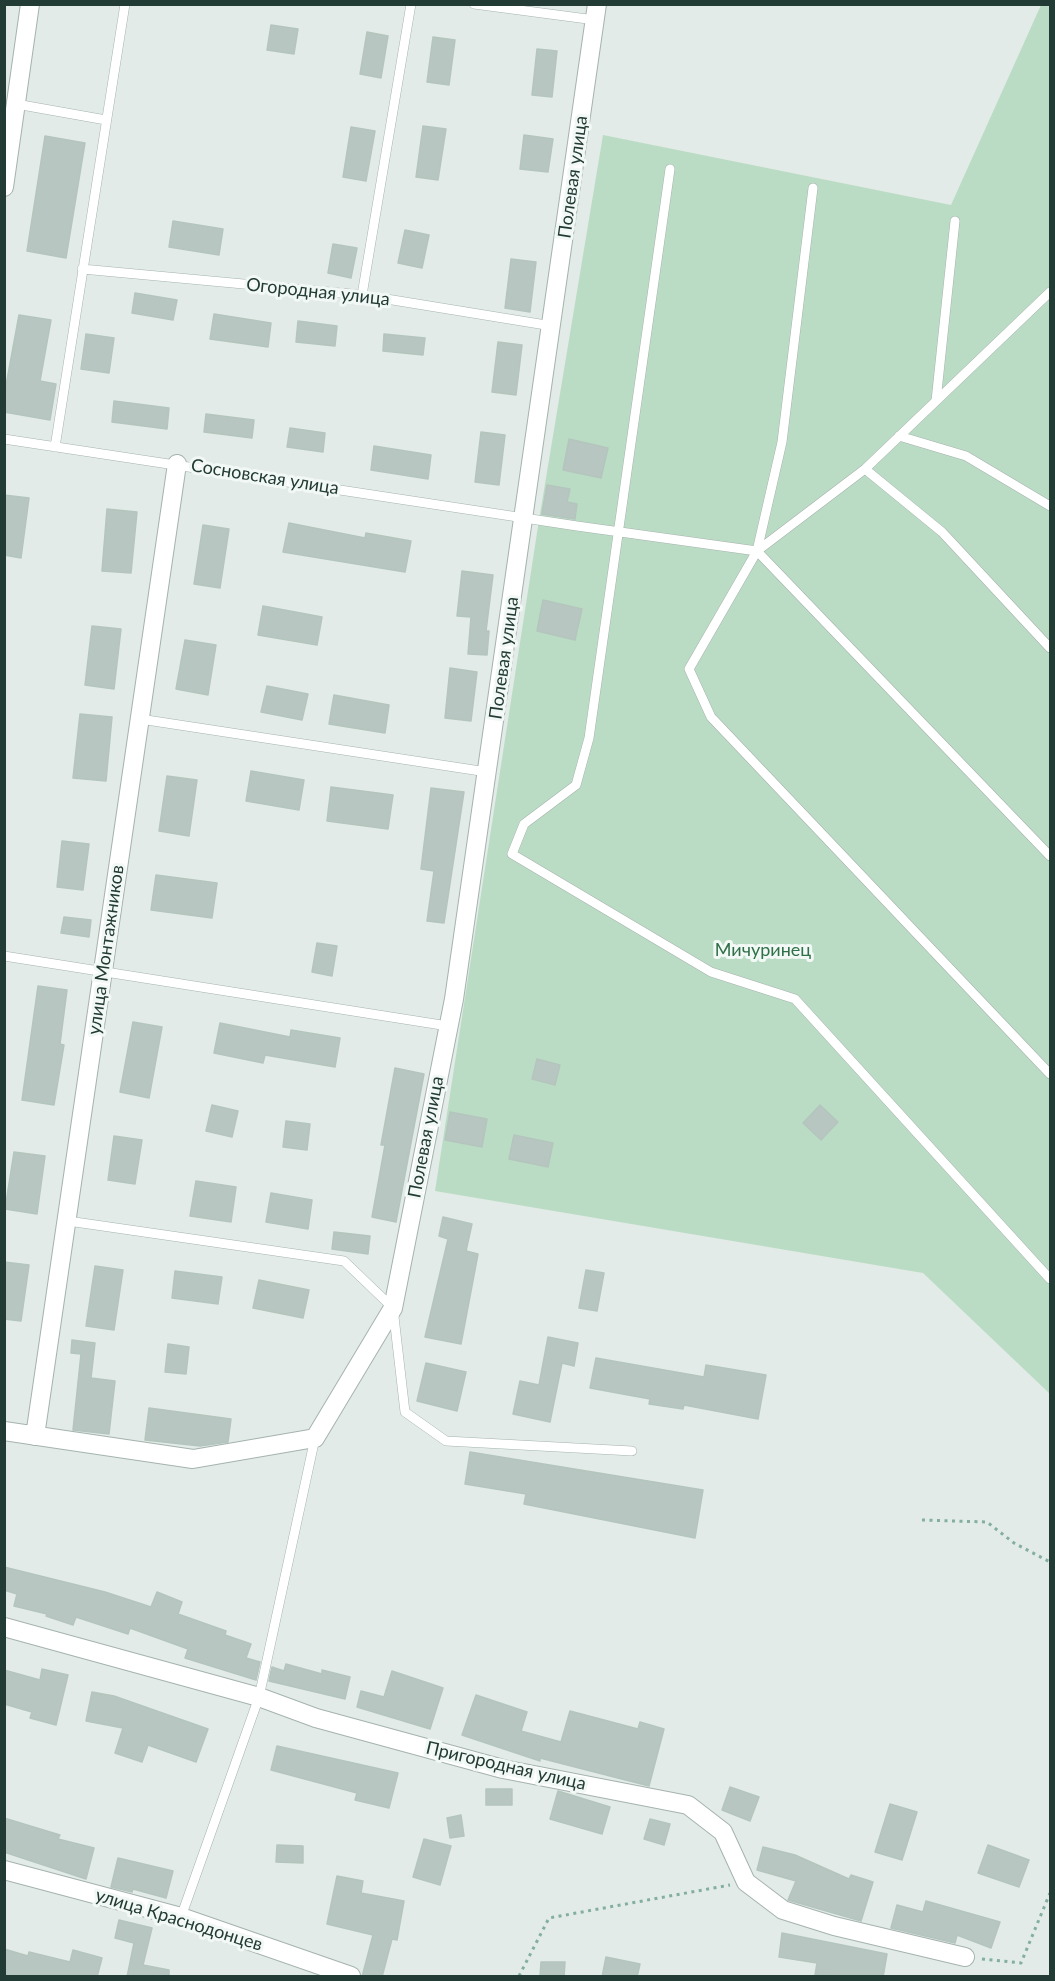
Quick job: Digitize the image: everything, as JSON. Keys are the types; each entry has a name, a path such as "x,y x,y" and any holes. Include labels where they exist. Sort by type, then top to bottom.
{"street":[{"path":"4,187 30,4"},
{"name":"Полевая улица","path":"315,1438 393,1308 448,1026 525,516 596,12"},
{"name":"улица Монтажников","path":"35,1436 177,464"},
{"path":"4,1431 193,1459 315,1438"},
{"name":"Пригородная улица","path":"4,1627 259,1697 316,1718 503,1769 688,1804 723,1832 746,1882 783,1910 834,1926 965,1957"},
{"name":"улица Краснодонцев","path":"4,1870 181,1917 351,1977"}],"lane":[{"path":"55,447 125,4"},
{"path":"362,295 411,4"},
{"path":"474,4 596,12"},
{"path":"16,104 106,120"},
{"path":"670,170 589,738 576,785 524,824 512,854 711,972 795,999 1050,1278"},
{"path":"813,188 782,442 757,550 689,669 711,717 1050,1074"},
{"path":"936,401 955,221"},
{"name":"Огородная улица","path":"82,269 362,295 552,326"},
{"path":"757,550 865,469 1050,292"},
{"path":"899,436 966,456 1050,506"},
{"name":"Сосновская улица","path":"4,439 525,516 617,532 757,550"},
{"path":"865,469 942,532 1050,648"},
{"path":"757,550 1050,856"},
{"path":"140,719 487,772"},
{"path":"4,956 448,1026"},
{"path":"68,1221 344,1261 393,1308 405,1412 446,1441 632,1451"},
{"path":"181,1917 259,1697 315,1438"}],"path":[{"path":"922,1520 987,1522 1014,1542 1050,1563"},
{"path":"519,1977 549,1918 746,1882"},
{"path":"965,1957 1021,1963 1050,1893"}],"green space":[{"name":"Мичуринец","path":"1041,5 1050,5 1050,1394 923,1273 435,1191 539,520 603,135 951,205"}],"building":[{"path":"271,25 298,29 294,54 267,50"},
{"path":"367,32 388,36 381,78 360,74"},
{"path":"433,37 455,40 449,85 427,82"},
{"path":"537,49 557,51 552,97 532,95"},
{"path":"423,126 446,129 438,180 416,177"},
{"path":"351,127 375,131 366,181 343,177"},
{"path":"524,135 553,139 548,172 520,169"},
{"path":"45,136 85,143 66,258 27,251"},
{"path":"173,221 223,229 219,255 169,247"},
{"path":"405,230 429,235 422,268 398,263"},
{"path":"333,244 357,248 351,278 328,273"},
{"path":"511,259 536,262 530,312 505,308"},
{"path":"135,293 177,300 173,320 132,313"},
{"path":"214,314 271,323 268,347 210,339"},
{"path":"19,315 51,320 40,381 56,384 50,420 4,412 4,396"},
{"path":"298,321 337,326 335,346 296,342"},
{"path":"86,334 114,338 109,373 81,369"},
{"path":"384,334 425,338 423,355 383,351"},
{"path":"498,342 522,345 516,395 492,392"},
{"path":"114,401 169,408 167,429 112,422"},
{"path":"206,414 254,420 252,438 204,432"},
{"path":"290,428 325,433 323,452 287,447"},
{"path":"481,432 505,435 499,485 475,482"},
{"path":"569,439 608,448 601,478 563,470"},
{"path":"374,446 431,455 428,479 371,470"},
{"path":"547,485 570,489 567,502 577,504 575,519 542,514"},
{"path":"4,495 29,498 21,558 4,555"},
{"path":"107,509 137,512 131,573 102,571"},
{"path":"289,523 365,538 366,533 411,541 405,572 283,552"},
{"path":"203,525 229,529 220,588 194,584"},
{"path":"462,571 493,575 486,631 489,631 487,655 468,654 471,617 457,616"},
{"path":"543,600 582,609 575,640 537,631"},
{"path":"263,606 322,617 317,645 258,635"},
{"path":"92,626 121,629 114,689 85,685"},
{"path":"185,640 216,645 208,695 176,689"},
{"path":"450,668 477,672 471,721 445,718"},
{"path":"267,686 308,694 302,720 261,712"},
{"path":"334,695 389,705 385,733 329,724"},
{"path":"80,714 112,717 106,781 73,778"},
{"path":"251,771 304,780 299,810 246,801"},
{"path":"167,776 197,780 189,836 159,831"},
{"path":"331,787 393,795 388,829 327,821"},
{"path":"431,788 464,792 444,923 427,921 434,871 421,869"},
{"path":"62,841 89,844 83,890 57,887"},
{"path":"156,875 217,883 212,918 151,910"},
{"path":"64,917 91,920 89,937 61,933"},
{"path":"317,943 337,946 332,976 312,972"},
{"path":"38,986 67,990 60,1044 64,1045 54,1105 22,1100"},
{"path":"133,1022 162,1027 149,1098 120,1092"},
{"path":"220,1023 290,1037 291,1030 340,1038 335,1067 265,1055 263,1063 214,1053"},
{"path":"537,1059 560,1065 555,1085 532,1079"},
{"path":"395,1068 424,1074 396,1222 372,1217 385,1145 381,1145"},
{"path":"212,1105 238,1111 232,1137 206,1131"},
{"path":"820,1105 838,1122 821,1140 803,1123"},
{"path":"450,1112 487,1119 482,1147 445,1140"},
{"path":"286,1121 310,1124 307,1150 283,1147"},
{"path":"514,1135 553,1143 548,1167 509,1159"},
{"path":"114,1136 142,1140 135,1184 108,1180"},
{"path":"14,1152 45,1156 37,1214 5,1209"},
{"path":"196,1181 236,1187 231,1222 190,1216"},
{"path":"271,1193 312,1200 308,1229 266,1222"},
{"path":"443,1217 472,1224 466,1251 478,1254 461,1344 425,1337 448,1239 439,1236"},
{"path":"334,1232 370,1236 368,1254 332,1249"},
{"path":"4,1262 29,1265 21,1321 4,1319"},
{"path":"95,1266 123,1270 114,1330 86,1326"},
{"path":"586,1270 604,1273 597,1311 579,1308"},
{"path":"175,1271 222,1277 218,1304 172,1298"},
{"path":"259,1280 309,1290 303,1318 253,1308"},
{"path":"548,1337 578,1343 574,1366 562,1363 550,1422 513,1414 520,1381 539,1385"},
{"path":"72,1340 95,1343 91,1378 115,1381 109,1434 73,1430 81,1354 71,1353"},
{"path":"168,1344 189,1347 186,1374 165,1372"},
{"path":"596,1358 704,1377 706,1365 766,1375 758,1419 684,1405 683,1409 649,1404 650,1399 590,1388"},
{"path":"426,1363 466,1372 457,1411 417,1401"},
{"path":"149,1408 231,1419 228,1442 200,1446 145,1440"},
{"path":"470,1452 703,1490 695,1538 524,1504 526,1494 465,1484"},
{"path":"4,1567 105,1592 151,1607 157,1592 182,1602 178,1614 226,1631 225,1635 251,1644 246,1658 260,1662 256,1680 185,1658 188,1649 130,1628 128,1634 76,1617 73,1625 46,1616 47,1614 14,1606 17,1594 4,1590"},
{"path":"286,1664 322,1674 322,1670 350,1677 345,1699 269,1681 272,1667 284,1671"},
{"path":"42,1669 68,1675 56,1725 30,1718 32,1712 4,1704 4,1670 40,1680"},
{"path":"392,1671 443,1688 430,1729 357,1707 361,1691 384,1697"},
{"path":"92,1692 114,1696 208,1729 196,1762 148,1745 142,1762 115,1753 123,1728 86,1721"},
{"path":"476,1695 527,1712 521,1731 561,1742 570,1711 638,1729 640,1722 664,1729 649,1786 540,1758 540,1761 462,1735"},
{"path":"277,1746 398,1773 389,1808 355,1800 357,1793 271,1770"},
{"path":"730,1787 759,1797 750,1821 722,1810"},
{"path":"486,1789 512,1789 512,1805 486,1805"},
{"path":"558,1791 610,1807 602,1834 550,1819"},
{"path":"890,1804 917,1812 902,1860 875,1852"},
{"path":"461,1815 464,1836 450,1838 447,1818"},
{"path":"4,1818 60,1835 58,1839 94,1848 86,1879 4,1852"},
{"path":"650,1819 670,1824 664,1845 644,1839"},
{"path":"424,1839 451,1846 440,1885 413,1877"},
{"path":"277,1845 303,1846 303,1863 276,1862"},
{"path":"988,1845 1029,1860 1019,1887 978,1873"},
{"path":"763,1847 795,1855 849,1879 851,1875 873,1882 861,1921 788,1900 796,1881 757,1870"},
{"path":"118,1858 173,1871 166,1898 133,1889 132,1892 111,1887"},
{"path":"337,1876 363,1881 361,1893 404,1901 397,1940 392,1939 382,1977 362,1977 373,1935 327,1924"},
{"path":"926,1901 1000,1922 991,1948 957,1935 955,1943 891,1928 897,1905 923,1912"},
{"path":"119,1920 152,1928 143,1965 169,1970 169,1977 127,1977 134,1943 115,1938"},
{"path":"782,1933 887,1954 883,1977 815,1975 817,1963 779,1957"},
{"path":"4,1949 28,1956 29,1952 70,1962 73,1950 102,1958 97,1977 4,1977"},
{"path":"606,1957 640,1964 637,1977 602,1977"},
{"path":"541,1962 565,1962 564,1977 540,1977"}]}
